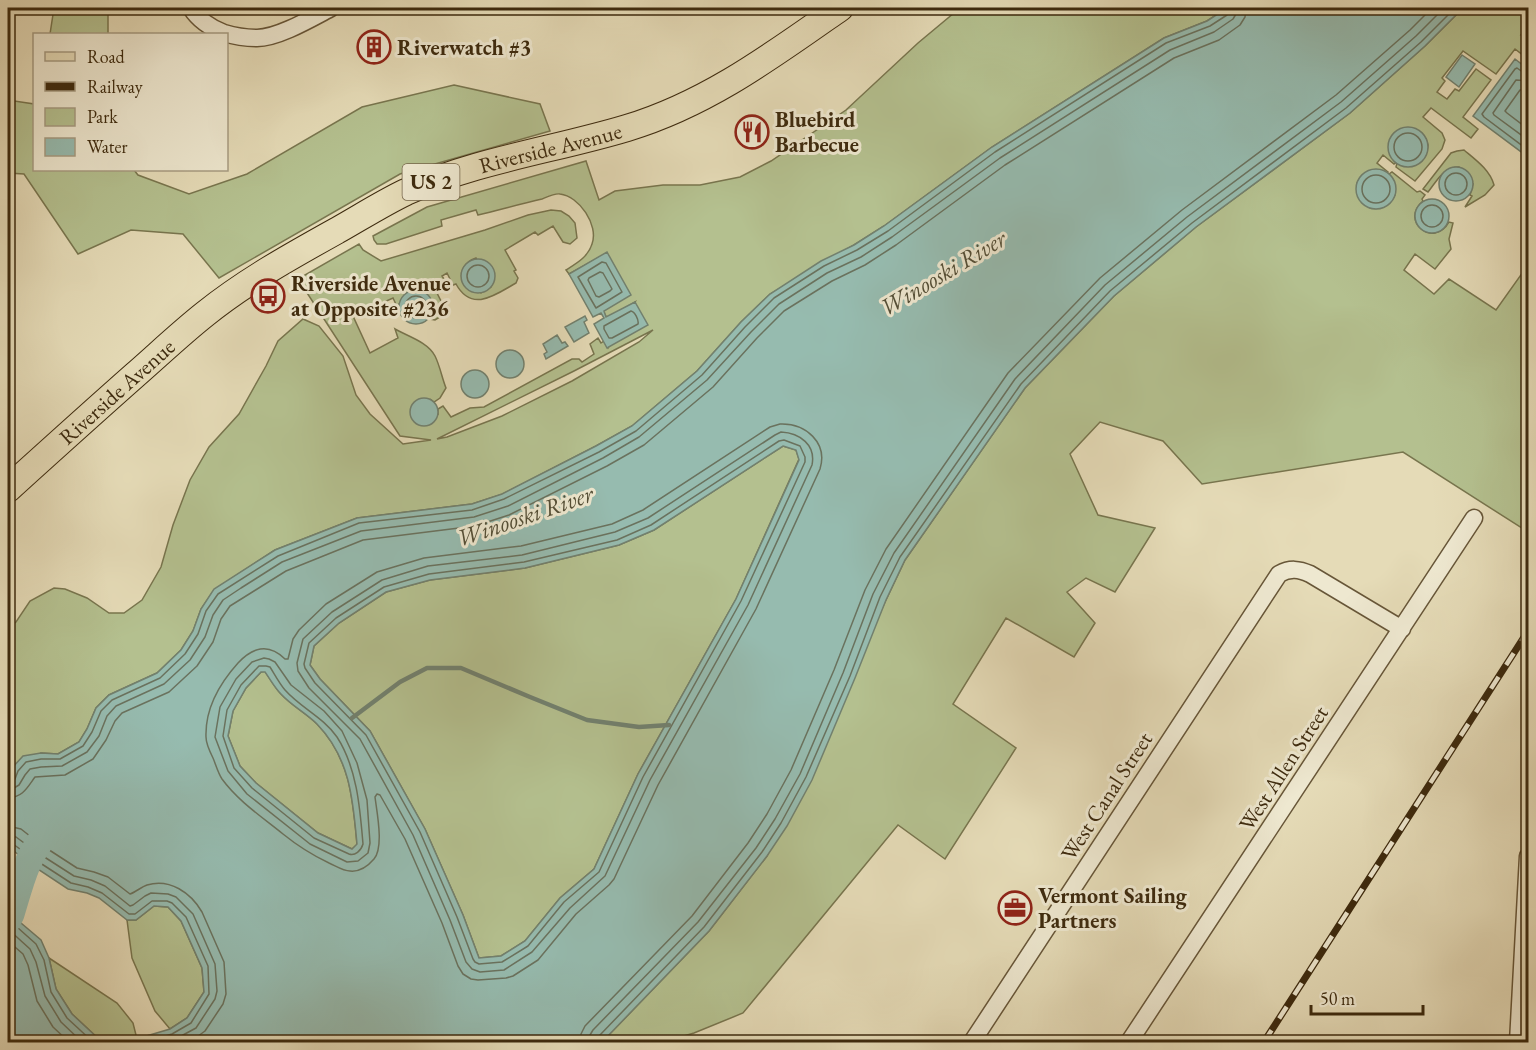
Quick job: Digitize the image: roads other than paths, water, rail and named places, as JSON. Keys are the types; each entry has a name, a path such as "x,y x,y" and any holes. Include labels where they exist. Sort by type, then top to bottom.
{"main road":[{"name":"Riverside Avenue","path":"8,489 205,314 259,276 306,248 379,206 436,180 524,154 627,128 682,108 754,67 840,8"}],"street":[{"path":"191,8 215,30 225,33"},
{"path":"228,34 258,38 288,29 331,8"},
{"name":"West Allen Street","path":"1129,1042 1474,518"},
{"name":"West Canal Street","path":"972,1042 1279,574 1293,569 1310,573 1402,629"},
{"path":"1518,1042 1528,856"}],"water":[{"name":"Winooski River","path":"1227,8 1463,8 1425,46 1350,113 1196,227 1114,296 1025,388 905,560 886,600 812,780 787,826 767,856 709,931 604,1040 600,1042 126,1042 170,1029 187,1018 204,992 202,968 181,921 168,907 154,906 136,920 127,920 99,898 68,889 27,862 8,846 8,784 12,768 23,756 41,753 58,754 79,742 96,708 109,695 157,673 181,650 193,631 201,609 214,589 275,550 357,518 472,504 502,494 632,426 697,371 770,294 821,261 854,245 884,226 992,147 1164,38 1207,21","holes":["783,446 796,450 799,460 736,599 638,774 594,869 560,898 525,941 501,956 479,958 463,915 425,829 370,731 320,679 310,665 314,646 339,623 386,592 430,580 525,568 619,545 654,530","261,672 265,672 285,698 317,724 337,751 348,780 354,811 357,844 352,849 318,833 256,783 240,766 228,736 233,711 246,688"]},
{"path":"1462,55 1475,64 1459,87 1446,77"},
{"path":"1515,59 1528,69 1528,157 1473,116"},
{"path":"1408,127 1422,133 1428,147 1422,161 1408,167 1394,161 1388,147 1394,133"},
{"path":"1456,167 1468,172 1473,184 1468,196 1456,201 1444,196 1439,184 1444,172"},
{"path":"1376,169 1390,175 1396,189 1390,203 1376,209 1362,203 1356,189 1362,175"},
{"path":"1432,199 1444,204 1449,216 1444,228 1432,233 1420,228 1415,216 1420,204"},
{"path":"607,252 631,295 604,311 606,317 635,302 648,325 607,348 594,324 604,318 601,313 593,317 569,274"},
{"path":"478,259 490,264 495,276 490,288 478,293 466,288 461,276 466,264"},
{"path":"416,290 428,295 433,307 428,319 416,324 404,319 399,307 404,295"},
{"path":"585,316 587,320 584,322 589,333 574,342 565,327"},
{"path":"557,335 562,343 565,342 568,346 546,359 544,354 547,352 543,344"},
{"path":"510,350 520,354 524,364 520,374 510,378 500,374 496,364 500,354"},
{"path":"475,370 485,374 489,384 485,394 475,398 465,394 461,384 465,374"},
{"path":"424,398 434,402 438,412 434,422 424,426 414,422 410,412 414,402"},
{"path":"8,912 41,940 49,958 56,989 72,1014 102,1042 8,1042"}],"waterway":[{"path":"352,718 400,682 427,668 461,668 587,720 639,727 669,725"},
{"path":"8,920 29,860 48,832"}],"railway":[{"path":"1264,1042 1528,631"}],"place":[{"name":"Riverwatch #3","path":"374,47"},
{"name":"Bluebird Barbecue","path":"752,132"},
{"name":"Riverside Avenue at Opposite #236","path":"268,296"},
{"name":"Vermont Sailing Partners","path":"1015,908"}]}
